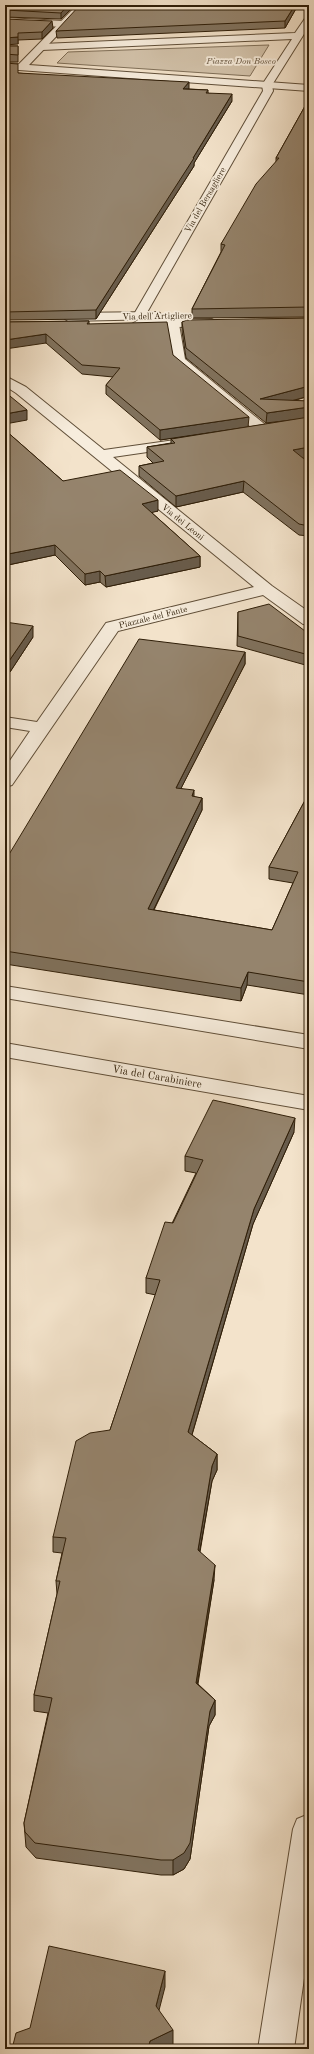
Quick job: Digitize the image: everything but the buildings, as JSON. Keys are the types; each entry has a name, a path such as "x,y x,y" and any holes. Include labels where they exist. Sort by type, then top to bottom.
{"street":[{"path":"22,67 82,5"},
{"path":"267,85 309,19"},
{"path":"5,21 64,24"},
{"path":"29,47 298,36"},
{"path":"5,66 309,88"},
{"name":"Via del Bersagliere","path":"139,316 268,91 267,85"},
{"name":"Via dell'Artigliere","path":"139,316 225,319 173,324 57,321 139,316"},
{"path":"173,324 179,360 263,430"},
{"path":"5,372 21,390"},
{"path":"5,380 21,390"},
{"name":"Via dei Leoni","path":"21,390 266,589 309,620"},
{"path":"248,433 278,428"},
{"path":"100,455 186,442"},
{"name":"Piazzale del Fante","path":"5,782 112,627 266,589"},
{"path":"5,722 43,728"},
{"path":"5,992 309,1042"},
{"name":"Via del Carabiniere","path":"5,1050 309,1103"},
{"path":"276,2049 309,1829"}],"green space":[{"name":"Piazza Don Bosco","path":"269,45 250,76 57,63 68,52"}]}
